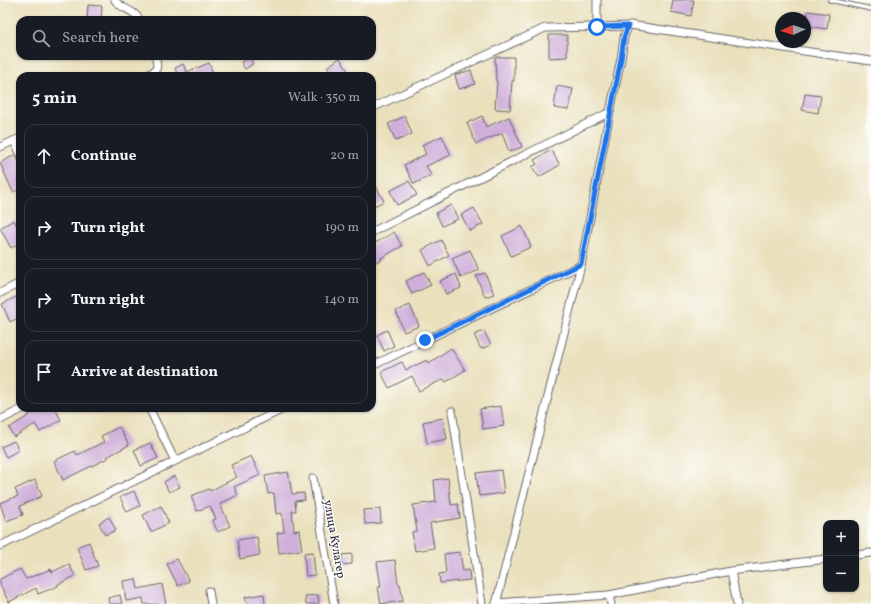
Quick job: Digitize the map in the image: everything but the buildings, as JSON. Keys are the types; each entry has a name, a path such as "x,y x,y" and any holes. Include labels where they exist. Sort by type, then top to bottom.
{"street":[{"path":"115,0 119,5 133,12 136,16"},
{"path":"597,0 597,27"},
{"path":"376,106 545,28 630,25 871,60"},
{"path":"628,26 624,37 581,264 496,604 609,595 731,572 823,559"},
{"path":"153,72 156,70 157,67 155,60"},
{"path":"376,230 610,112"},
{"path":"0,147 16,139"},
{"path":"376,364 581,264"},
{"path":"0,293 16,285"},
{"path":"452,411 482,604"},
{"path":"0,420 16,412"},
{"path":"151,412 175,461"},
{"path":"0,546 277,412"},
{"name":"улица Кулагер","path":"312,478 334,604"},
{"path":"859,555 871,553"},
{"path":"731,572 737,604"},
{"path":"209,591 211,604"},
{"path":"609,595 610,604"}],"lane":[{"path":"830,0 871,10"}],"route":[{"path":"425,340 581,264 624,37 628,26 597,27"}]}
